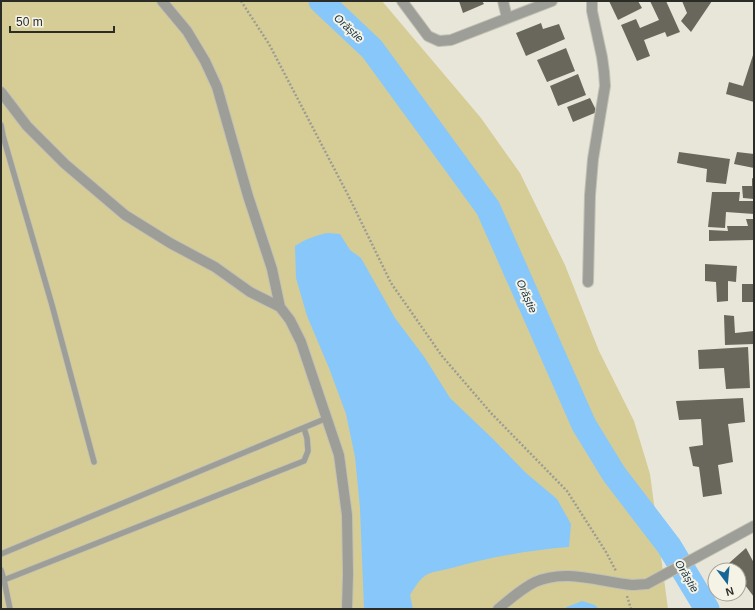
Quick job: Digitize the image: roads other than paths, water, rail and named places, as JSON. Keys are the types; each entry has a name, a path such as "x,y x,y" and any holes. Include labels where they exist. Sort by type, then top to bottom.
{"street":[{"path":"162,1 187,31 205,61 217,87 248,196 272,269 280,307 290,320 301,342 338,454 347,514 347,609"},
{"path":"402,1 428,36 439,41 450,40 552,1"},
{"path":"503,1 507,18"},
{"path":"588,282 590,195 593,159 605,86 604,72 592,11 592,1"},
{"path":"1,92 27,126 65,164 125,215 170,243 215,267 250,292 280,307"},
{"path":"498,609 516,594 535,582 555,576 575,576 634,585 647,584 754,526"}],"lane":[{"path":"1,125 52,305 94,462"},
{"path":"1,554 327,418"},
{"path":"3,579 304,461 308,451 307,438 304,428"},
{"path":"1,570 10,609"}],"water":[{"path":"328,233 340,234 350,250 361,258 395,318 425,358 450,398 526,473 557,499 571,524 569,547 510,554 434,572 423,578 410,595 413,609 364,609 360,508 355,457 346,414 329,368 307,316 296,278 295,246 303,241"},
{"path":"582,601 595,605 599,609 564,609 567,607"}],"waterway":[{"name":"Orăștie","path":"321,1 372,49 488,208 584,425 614,474 669,546 707,609"}]}
